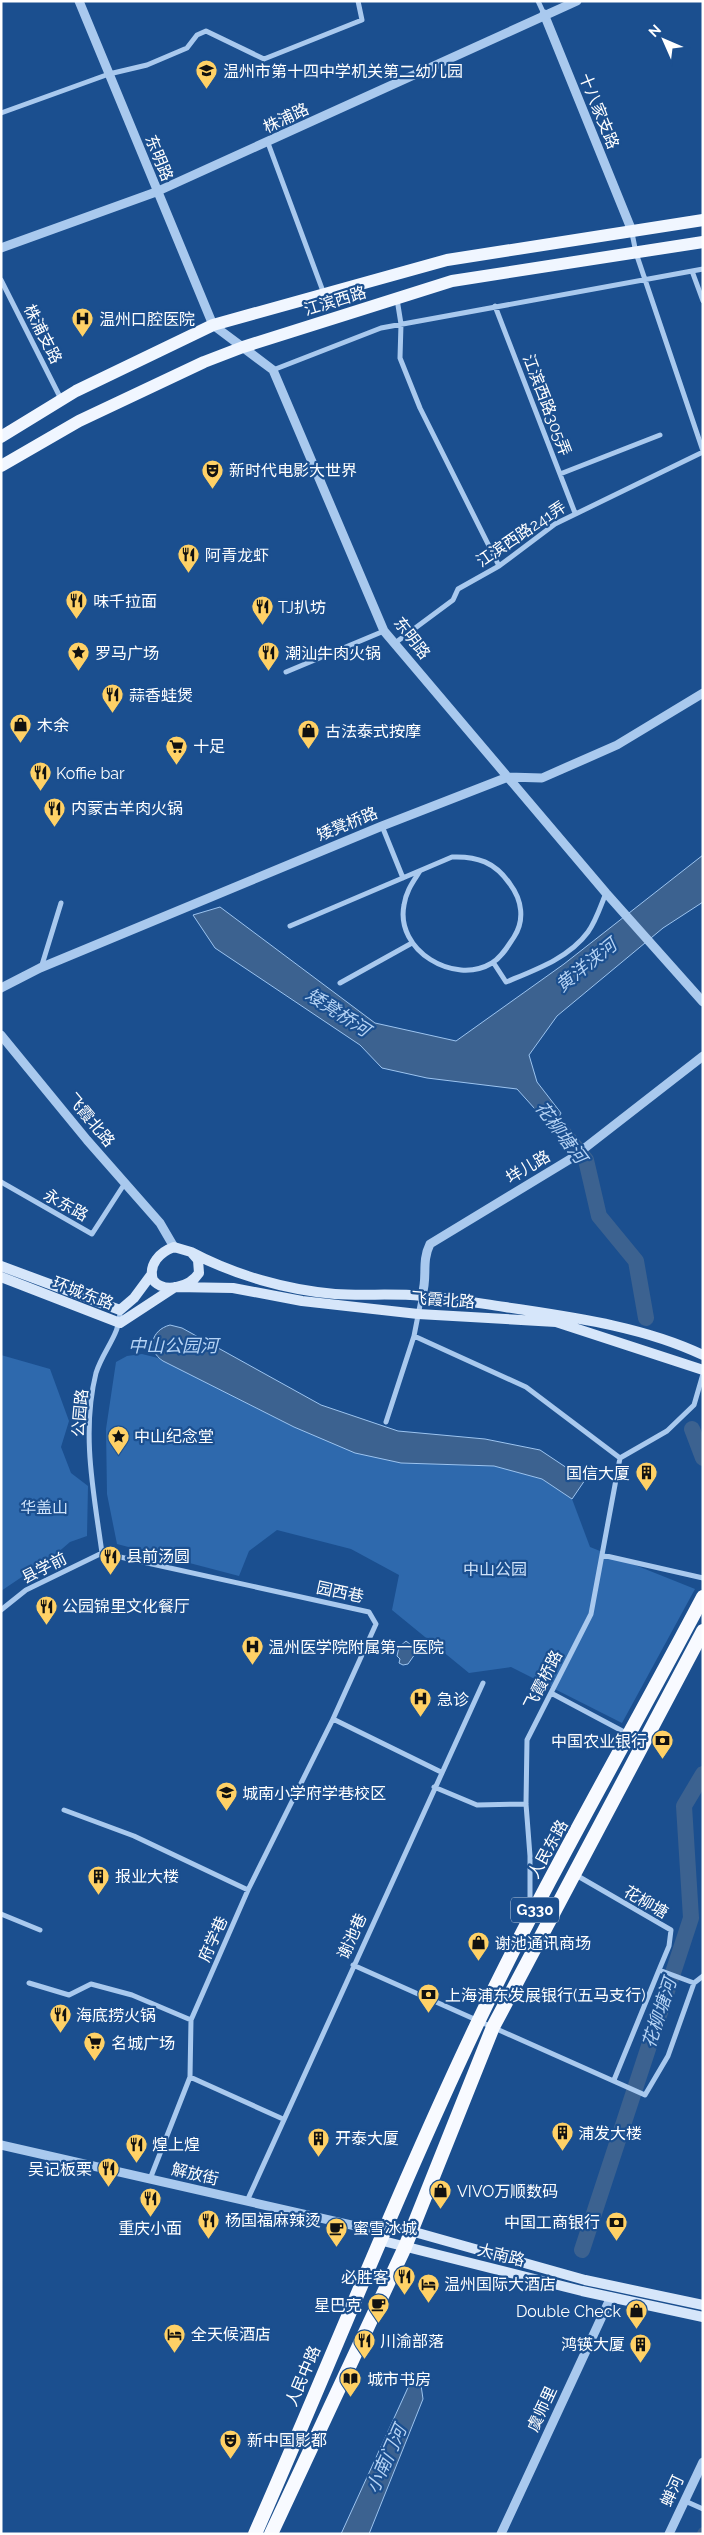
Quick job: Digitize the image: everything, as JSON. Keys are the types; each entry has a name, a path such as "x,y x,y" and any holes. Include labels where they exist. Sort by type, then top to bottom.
{"highway":[{"name":"人民东路","path":"383,2232 478,2022 530,1919 703,1597"},
{"name":"人民东路","path":"405,2247 493,2027 573,1873 701,1637"},
{"name":"人民中路","path":"263,2532 383,2232"},
{"name":"人民中路","path":"263,2532 405,2247"}],"main road":[{"name":"江滨西路","path":"1,437 62,400 213,325 447,260 703,220"},
{"name":"江滨西路","path":"1,466 79,421 204,362 243,347 452,282 570,261 703,242"},
{"name":"飞霞北路","path":"174,1247 191,1252 215,1265 280,1284 334,1294 422,1296 595,1322 649,1336 703,1355"},
{"path":"151,1275 156,1259 174,1247"},
{"path":"175,1288 189,1282 199,1273 198,1260 191,1252"},
{"name":"环城东路","path":"1,1266 120,1310 134,1298 151,1275"},
{"name":"飞霞北路","path":"151,1275 160,1286 175,1288 233,1288 302,1301 418,1314 556,1322 703,1370"},
{"name":"环城东路","path":"1,1277 120,1324 175,1288"},
{"name":"大南路","path":"383,2232 412,2231 585,2280 703,2305"},
{"name":"大南路","path":"383,2232 405,2247 556,2285 703,2317"}],"street":[{"name":"东明路","path":"79,1 156,192 213,325 273,370 384,631 606,893 703,1002"},
{"path":"1,113 109,74 147,65 187,48 197,35 206,31 264,60 362,20 358,1"},
{"name":"十八家支路","path":"538,1 632,231"},
{"name":"株浦路","path":"1,248 156,192 268,143 544,14 577,1"},
{"path":"268,143 325,294"},
{"path":"632,231 636,253 703,451"},
{"path":"273,370 381,328 703,269"},
{"path":"692,271 703,301"},
{"name":"株浦支路","path":"1,280 62,400"},
{"path":"397,298 401,324 400,358 420,408 499,566"},
{"name":"江滨西路305弄","path":"495,306 575,512"},
{"path":"560,474 660,435"},
{"name":"江滨西路241弄","path":"395,643 454,600 458,589 499,566 555,524 575,512 703,451"},
{"path":"286,672 384,631"},
{"name":"矮凳桥路","path":"1,988 40,968 382,826 508,777 542,778 559,771 617,745 703,692"},
{"path":"382,826 403,878"},
{"path":"290,926 452,857 470,856 486,861 502,872 515,890 522,911 518,930 504,952 493,962 483,967 466,970 447,968 426,958 412,943 405,930 403,906 409,887 420,871"},
{"path":"493,962 506,982 544,967 577,943 589,931 606,893"},
{"path":"40,968 61,903"},
{"path":"340,983 412,943"},
{"name":"飞霞北路","path":"1,1035 160,1223 174,1247"},
{"name":"垟儿路","path":"422,1296 425,1287 424,1255 430,1244 572,1158 703,1056"},
{"name":"永东路","path":"1,1182 92,1234 125,1183"},
{"path":"386,1422 414,1336 422,1296"},
{"name":"公园路","path":"102,1553 88,1430 97,1372 120,1324 120,1310"},
{"path":"414,1336 526,1387 620,1458 667,1431 694,1405 703,1374"},
{"name":"飞霞桥路","path":"530,1919 530,1856 526,1804 527,1740 591,1614 620,1458"},
{"name":"县学前","path":"1,1610 26,1590 102,1553"},
{"name":"园西巷","path":"102,1553 369,1612 376,1624 333,1719"},
{"path":"602,1555 703,1578"},
{"name":"谢池巷","path":"247,2201 353,1964 483,1683"},
{"path":"551,1693 630,1736"},
{"path":"333,1719 441,1772"},
{"name":"府学巷","path":"150,2179 190,2076 191,2020 248,1890 333,1719"},
{"path":"434,1787 477,1805 526,1804"},
{"path":"64,1810 134,1836 248,1890"},
{"name":"花柳塘","path":"573,1873 671,1930 662,1971 614,2080"},
{"path":"1,1914 40,1930"},
{"path":"353,1964 478,2022 645,2095 668,2056 694,1983 703,1976"},
{"path":"662,1971 694,1983"},
{"path":"29,1983 69,1995 91,1984 132,1995 191,2020"},
{"path":"190,2076 283,2119"},
{"name":"解放街","path":"1,2144 383,2232"},
{"name":"虞师里","path":"501,2534 611,2297"},
{"name":"蝉河","path":"669,2534 703,2462"},
{"path":"685,2501 702,2509"}],"green space":[{"name":"中山公园","path":"142,1354 158,1358 294,1427 401,1463 494,1466 542,1479 572,1499 590,1547 695,1589 622,1723 511,1667 469,1673 392,1610 399,1575 351,1549 277,1530 249,1551 239,1576 117,1544 107,1494 106,1429 116,1362 127,1356"},
{"name":"华盖山","path":"1,1355 50,1369 69,1421 61,1447 71,1473 88,1486 87,1536 70,1542 56,1554 1,1591"}],"water":[{"path":"703,855 703,902 663,928 557,1016 529,1055 537,1082 561,1113 553,1129 517,1089 427,1078 382,1068 360,1045 215,948 193,915 220,907 375,1023 456,1041 564,964"},
{"name":"中山公园河","path":"170,1325 182,1328 321,1405 398,1431 485,1439 540,1450 585,1480 572,1499 542,1479 494,1466 401,1463 355,1453 294,1427 163,1361 154,1351 153,1341 158,1331"},
{"path":"406,1641 415,1648 415,1654 408,1664 403,1665 399,1663 400,1659 397,1656 399,1647"},
{"name":"小南门河","path":"411,2381 421,2385 423,2399 369,2534 341,2534"}],"waterway":[{"name":"花柳塘河","path":"542,1107 586,1160 599,1216 636,1261 646,1318"},
{"name":"花柳塘河","path":"692,1429 703,1458"},
{"name":"花柳塘河","path":"582,2250 691,1918 684,1806 703,1774"}],"place":[{"name":"温州市第十四中学机关第二幼儿园","path":"207,90"},
{"name":"温州口腔医院","path":"83,338"},
{"name":"新时代电影大世界","path":"213,489"},
{"name":"阿青龙虾","path":"189,574"},
{"name":"味千拉面","path":"77,620"},
{"name":"TJ扒坊","path":"262,626"},
{"name":"罗马广场","path":"79,672"},
{"name":"潮汕牛肉火锅","path":"269,672"},
{"name":"蒜香蛙煲","path":"113,714"},
{"name":"木余","path":"21,744"},
{"name":"古法泰式按摩","path":"309,750"},
{"name":"十足","path":"177,765"},
{"name":"Koffie bar","path":"40,792"},
{"name":"内蒙古羊肉火锅","path":"55,827"},
{"name":"中山纪念堂","path":"118,1455"},
{"name":"国信大厦","path":"646,1492"},
{"name":"县前汤圆","path":"110,1575"},
{"name":"公园锦里文化餐厅","path":"46,1625"},
{"name":"温州医学院附属第一医院","path":"252,1666"},
{"name":"急诊","path":"421,1718"},
{"name":"中国农业银行","path":"663,1760"},
{"name":"城南小学府学巷校区","path":"226,1812"},
{"name":"报业大楼","path":"99,1895"},
{"name":"谢池通讯商场","path":"479,1962"},
{"name":"上海浦东发展银行(五马支行)","path":"429,2014"},
{"name":"海底捞火锅","path":"60,2034"},
{"name":"名城广场","path":"95,2062"},
{"name":"浦发大楼","path":"562,2152"},
{"name":"开泰大厦","path":"319,2157"},
{"name":"煌上煌","path":"136,2163"},
{"name":"吴记板栗","path":"108,2188"},
{"name":"VIVO万顺数码","path":"441,2210"},
{"name":"重庆小面","path":"150,2218"},
{"name":"杨国福麻辣烫","path":"209,2239"},
{"name":"中国工商银行","path":"616,2241"},
{"name":"蜜雪冰城","path":"337,2247"},
{"name":"必胜客","path":"405,2296"},
{"name":"温州国际大酒店","path":"428,2303"},
{"name":"星巴克","path":"378,2324"},
{"name":"Double Check","path":"637,2330"},
{"name":"全天候酒店","path":"175,2353"},
{"name":"川渝部落","path":"364,2360"},
{"name":"鸿锳大厦","path":"641,2363"},
{"name":"城市书房","path":"351,2398"},
{"name":"新中国影都","path":"231,2459"}],"water label":[{"name":"黄洋浃河","path":"586,965"},
{"name":"矮凳桥河","path":"338,1012"}]}
